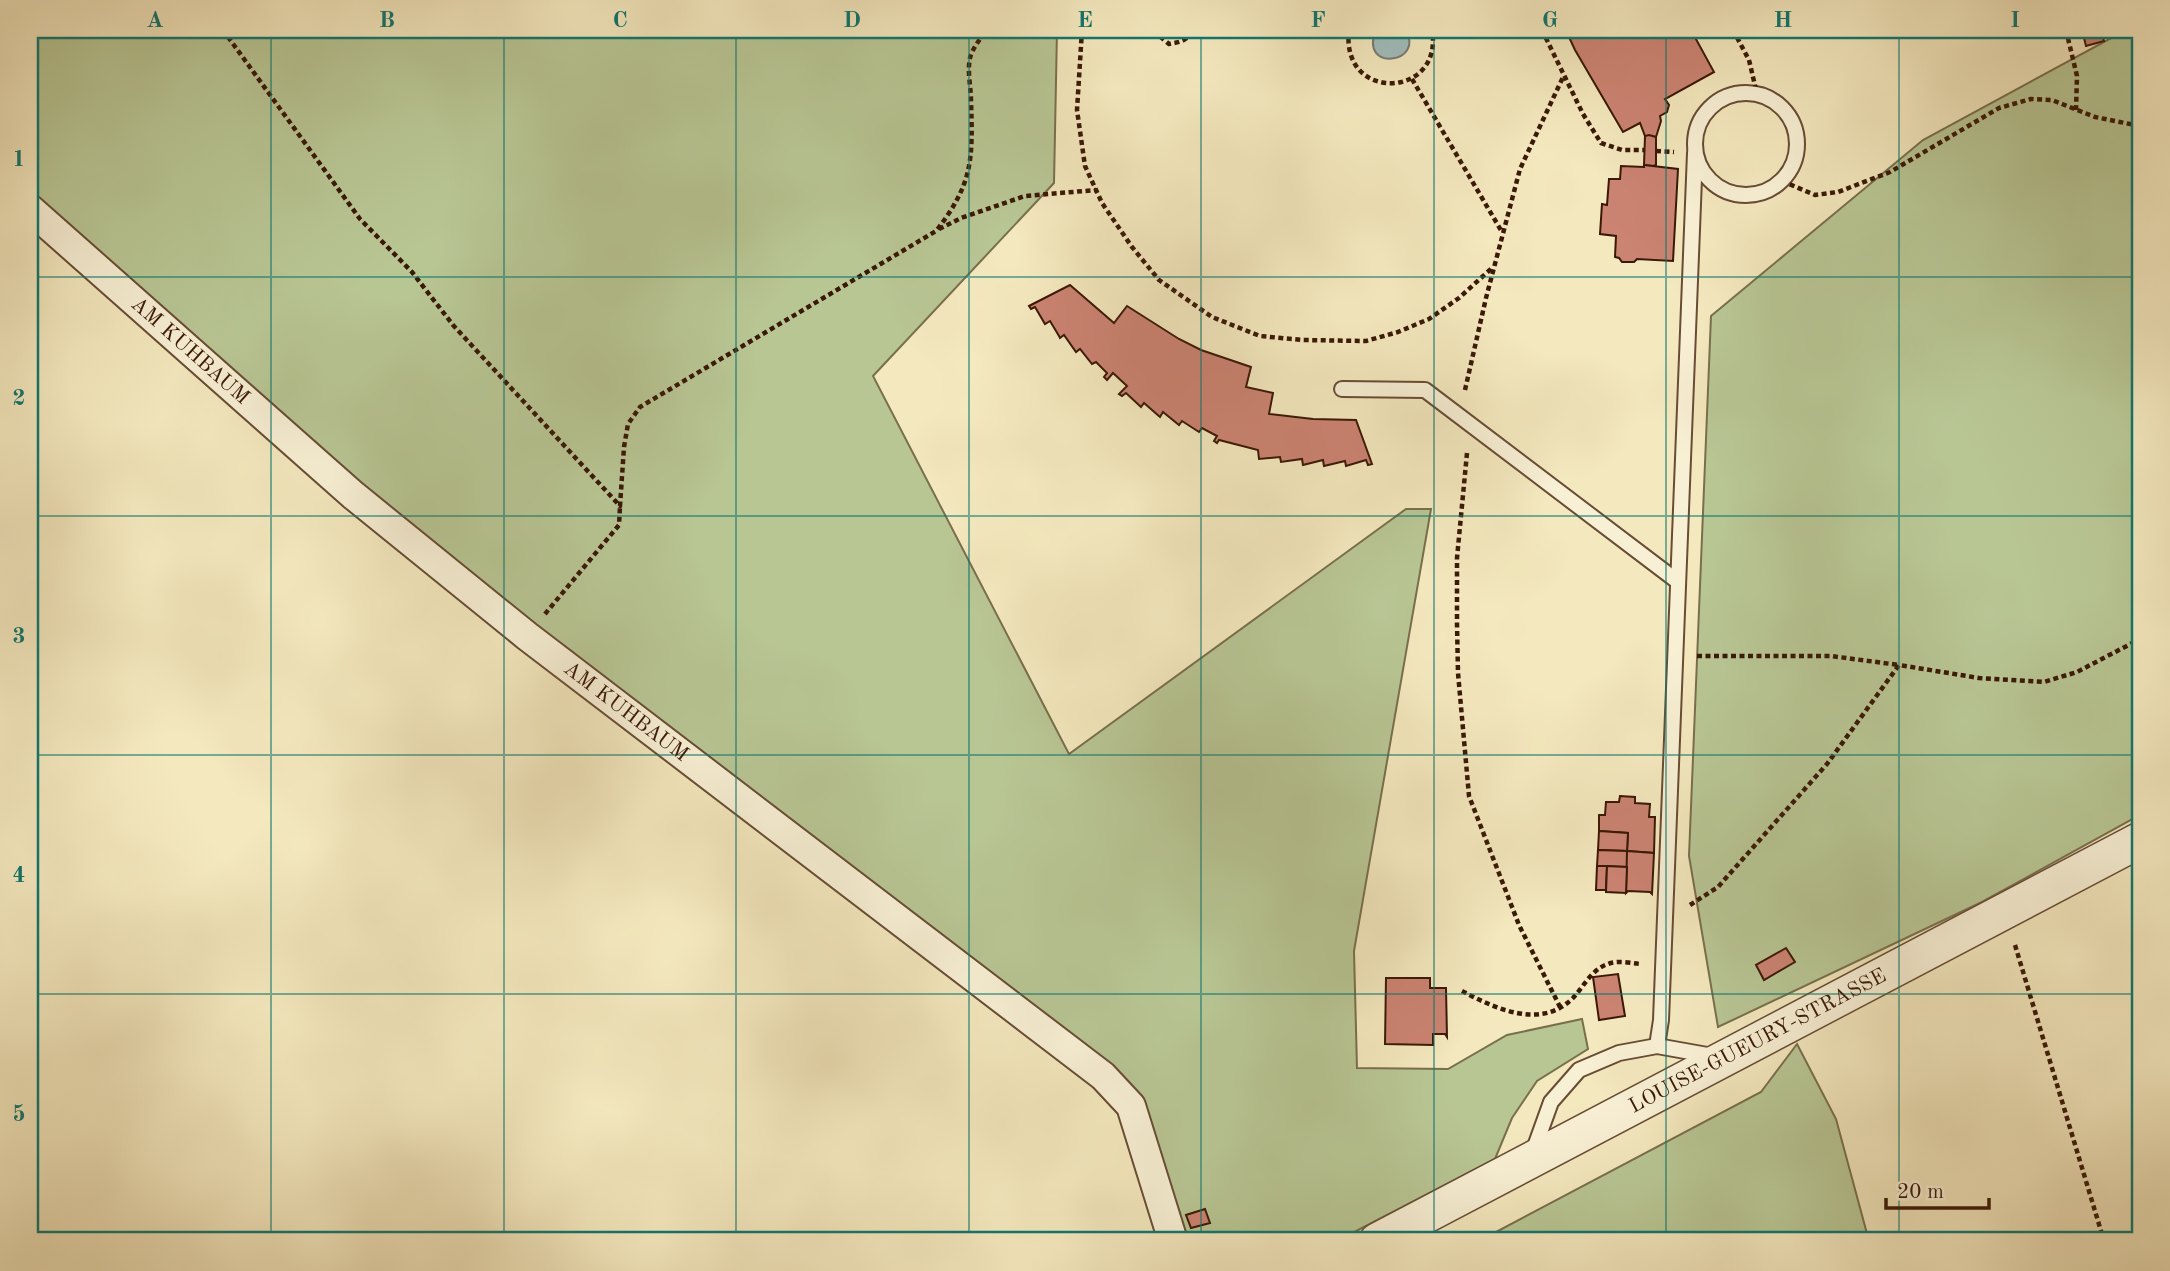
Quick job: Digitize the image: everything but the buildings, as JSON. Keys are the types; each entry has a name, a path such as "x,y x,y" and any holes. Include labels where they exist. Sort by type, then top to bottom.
{"street":[{"name":"AM KUHBAUM","path":"30,209 353,495 527,636 1103,1076 1131,1106 1172,1241"},
{"name":"LOUISE-GUEURY-STRASSE","path":"1377,1241 2140,840"}],"lane":[{"path":"1657,1046 1663,966 1695,136 1700,121 1710,107 1724,98 1740,93 1757,94 1784,110 1797,138 1794,161 1782,181 1757,194 1742,195 1715,186 1706,176 1695,153"},
{"path":"1342,389 1425,390 1677,581"},
{"path":"1529,1162 1552,1102 1579,1070 1619,1053 1657,1046 1725,1058"}],"path":[{"path":"223,30 360,219 412,272 453,325 620,506"},
{"path":"936,231 962,192 970,167 970,57 986,30"},
{"path":"1082,30 1077,110 1085,166 1102,203 1159,280 1212,317 1260,336 1366,341 1429,319 1459,298 1493,267"},
{"path":"1155,30 1168,44 1190,37 1192,30"},
{"path":"1349,30 1347,43 1350,57 1358,70 1383,84 1398,84 1412,79 1423,70 1434,45 1432,30"},
{"path":"1542,30 1583,114 1601,143 1622,149 1644,150"},
{"path":"1733,30 1749,60 1757,94"},
{"path":"2066,30 2077,76 2076,110"},
{"path":"1560,1007 1519,925 1469,796 1458,673 1457,558 1466,420 1493,267 1520,169 1564,75"},
{"path":"1412,79 1502,232"},
{"path":"1782,181 1815,195 1838,192 1890,172 1999,108 2031,99 2052,100 2095,117 2136,125 2140,132"},
{"path":"2136,125 2140,120"},
{"path":"527,636 619,525 628,424 640,407 961,218 1024,196 1096,190"},
{"path":"1688,656 1831,656 1979,678 2043,682 2077,672 2140,639"},
{"path":"1688,906 1718,887 1818,775 1899,665"},
{"path":"2005,911 2104,1241"},
{"path":"1462,991 1500,1008 1525,1015 1538,1015 1560,1007 1573,998 1591,975 1608,963 1663,966"}],"green space":[{"path":"30,30 1057,30 1054,183 873,376 1069,754 1406,509 1431,509 1354,951 1357,1068 1448,1069 1507,1035 1582,1019 1588,1049 1537,1081 1512,1118 1495,1159 1337,1241 1183,1241 1135,1100 699,760 361,487 30,196"},
{"path":"2126,30 2140,30 2140,815 1982,902 1718,1027 1689,856 1711,316 1923,140"},
{"path":"1797,1044 1836,1119 1869,1241 1479,1241 1761,1092"}],"water":[{"path":"1376,30 1405,30 1409,41 1407,50 1401,56 1383,58 1376,53 1373,44"}]}
